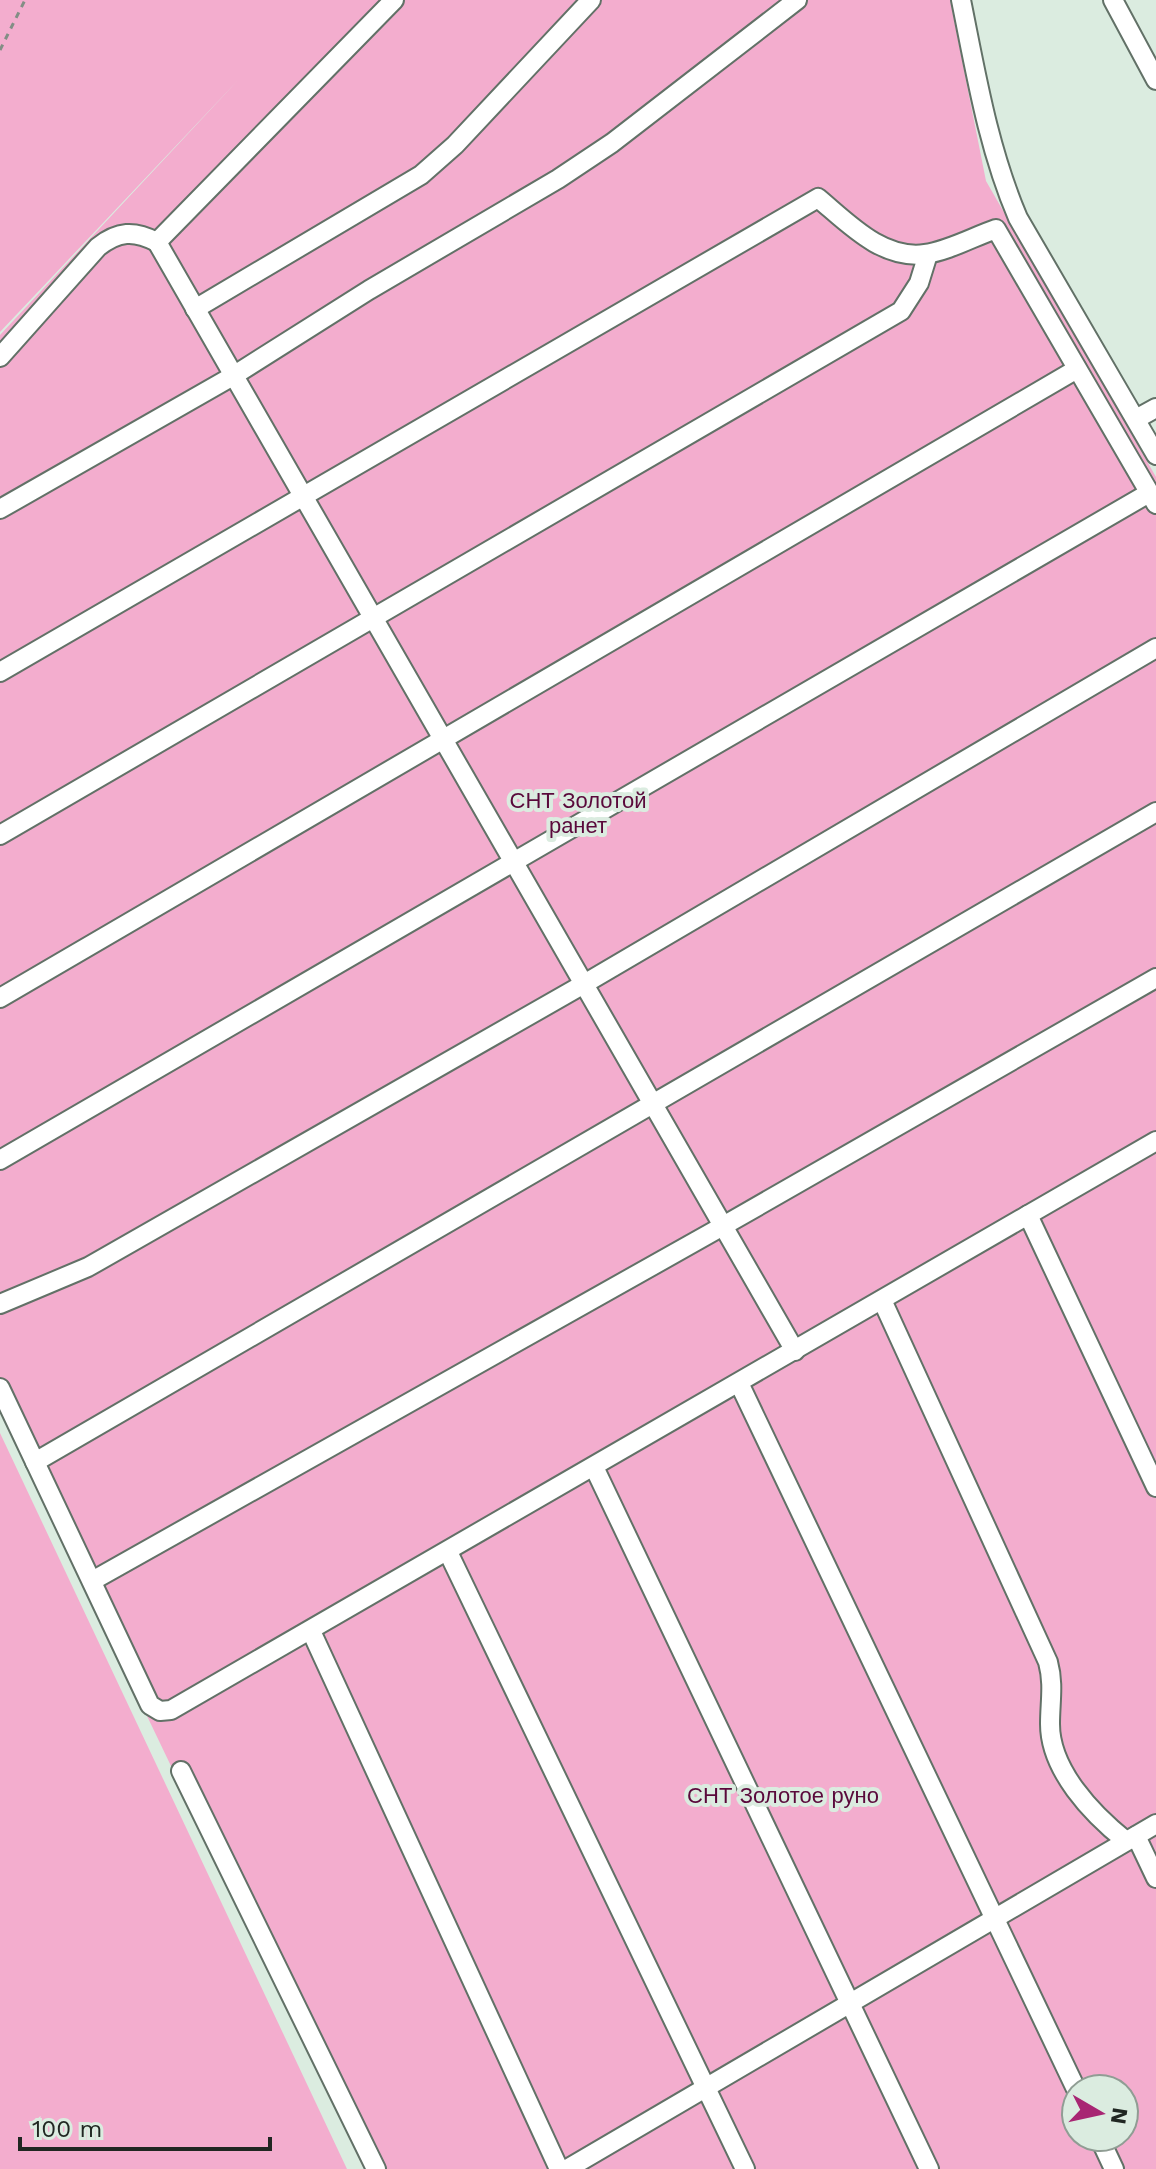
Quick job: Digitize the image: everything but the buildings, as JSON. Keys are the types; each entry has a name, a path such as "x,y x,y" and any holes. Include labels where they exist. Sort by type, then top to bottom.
{"street":[{"path":"157,242 394,0"},
{"path":"195,309 421,175 455,145 591,0"},
{"path":"0,509 233,376 369,290 558,179 612,143 797,0"},
{"path":"961,0 987,130 1001,177 1018,218 1156,455"},
{"path":"1113,0 1156,80"},
{"path":"0,672 818,198 882,248 907,255 928,254 996,229 1153,499 0,1160"},
{"path":"0,357 105,241 126,233 143,234 157,242 795,1351"},
{"path":"0,835 901,311 919,283 928,254"},
{"path":"0,998 1077,369"},
{"path":"1136,419 1156,408"},
{"path":"0,1304 88,1267 584,984 1156,648"},
{"path":"35,1462 1156,812"},
{"path":"92,1581 1156,978"},
{"path":"0,1388 150,1705 160,1711 171,1710 1156,1141"},
{"path":"1028,1215 1156,1487"},
{"path":"882,1300 1048,1662 1053,1681 1050,1727 1059,1765 1103,1823 1131,1839 1156,1878"},
{"path":"739,1383 1068,2073"},
{"path":"594,1467 929,2169"},
{"path":"448,1552 745,2169"},
{"path":"311,1631 559,2169"},
{"path":"181,1771 376,2169"},
{"path":"567,2169 1156,1824"}],"path":[{"path":"0,50 25,0"}],"green space":[{"name":"СНТ Золотой ранет","path":"0,0 950,0 986,181 1156,477 1156,2169 364,2169 0,1409 0,335 241,77 0,332"},
{"path":"0,1433 347,2169 0,2169"}],"park label":[{"name":"СНТ Золотое руно","path":"783,1795"}]}
